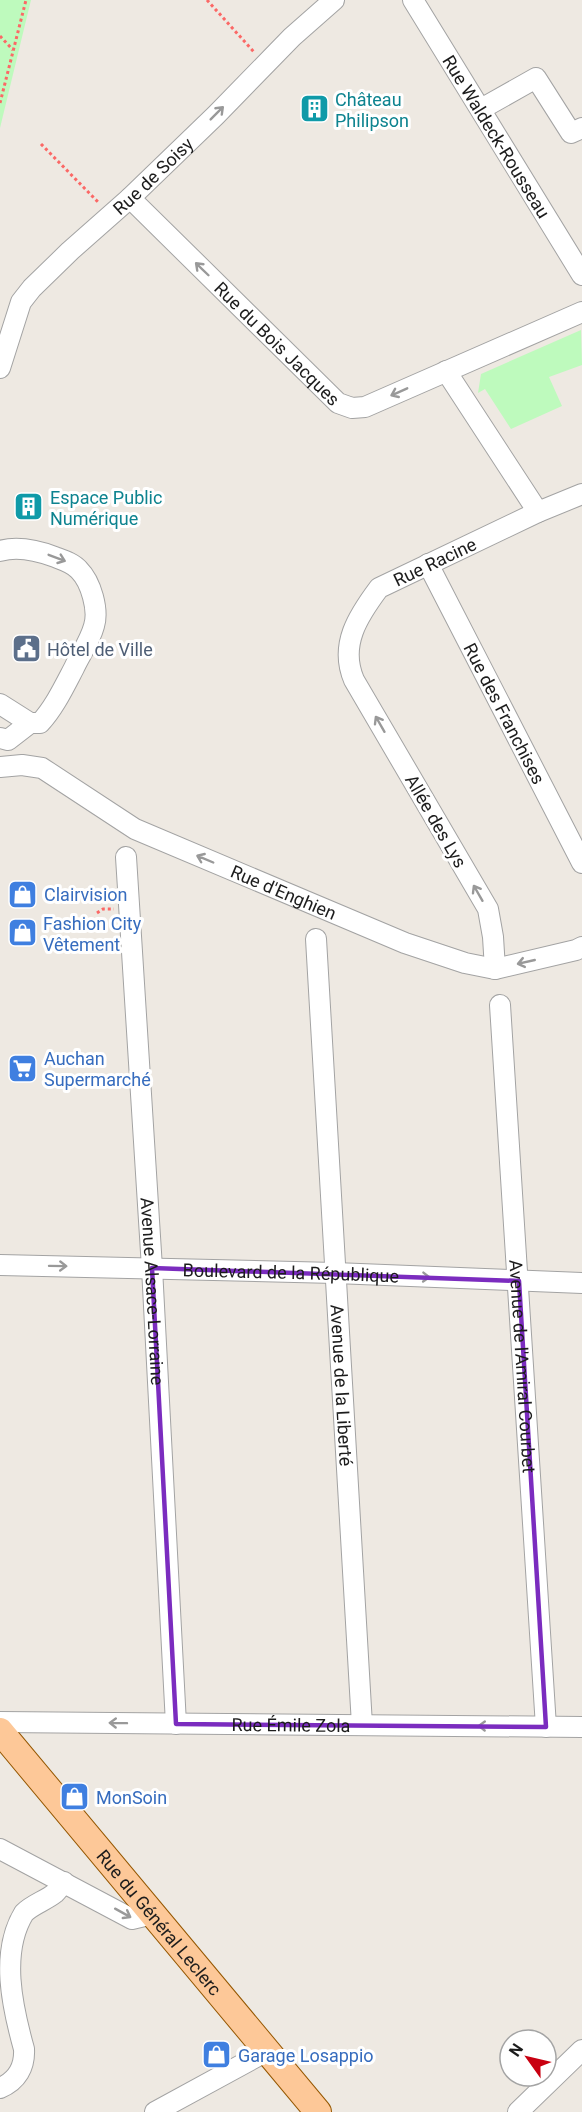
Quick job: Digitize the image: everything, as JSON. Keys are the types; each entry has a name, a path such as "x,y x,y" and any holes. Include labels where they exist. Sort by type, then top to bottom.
{"main road":[{"name":"Rue du Général Leclerc","path":"0,1731 318,2112"}],"street":[{"name":"Rue de Soisy","path":"0,368 21,302 27,295 70,251 130,198 216,116 292,37 334,0"},
{"name":"Rue Waldeck-Rousseau","path":"413,0 582,275"},
{"path":"481,110 536,78 571,133 582,128"},
{"name":"Rue du Bois Jacques","path":"130,198 338,403 352,408 365,406 582,312"},
{"path":"446,371 538,512"},
{"name":"Rue Racine","path":"354,680 349,669 350,637 379,588 538,512 582,494"},
{"path":"0,551 20,549 32,551 51,555 72,564 87,581 96,615 94,627 49,714 40,723 30,723 4,739 22,765"},
{"name":"Rue des Franchises","path":"428,564 582,862"},
{"name":"Allée des Lys","path":"354,680 488,909 495,969"},
{"path":"0,704 30,723"},
{"name":"Rue d'Enghien","path":"0,767 22,765 42,768 135,828 405,943 465,963 495,969 582,947"},
{"name":"Avenue Alsace-Lorraine","path":"126,857 152,1268 176,1724"},
{"name":"Avenue de la Liberté","path":"316,939 362,1725"},
{"name":"Avenue de l'Amiral Courbet","path":"500,1005 546,1727"},
{"name":"Boulevard de la République","path":"0,1264 335,1273 582,1283"},
{"name":"Rue Émile Zola","path":"0,1722 582,1727"},
{"path":"0,1849 132,1919 153,1914"},
{"path":"0,2088 18,2075 24,2057 24,2049 3,1987 6,1948 16,1923 32,1906 55,1893 64,1882"},
{"path":"95,1898 130,1887"},
{"path":"518,2112 582,2050"},
{"path":"155,2112 267,2051"}],"path":[{"path":"0,103 26,0"},
{"path":"207,0 259,57"},
{"path":"0,36 14,50"},
{"path":"41,144 111,215"}],"highlighted area":[{"path":"152,1268 519,1281 546,1727 176,1724"}],"green space":[{"path":"0,0 31,0 0,128"},
{"path":"581,330 582,365 549,377 562,406 511,429 485,389 478,393 481,374"}],"place":[{"name":"Château Philipson","path":"314,109"},
{"name":"Espace Public Numérique","path":"29,507"},
{"name":"Hôtel de Ville","path":"26,649"},
{"name":"Clairvision","path":"23,894"},
{"name":"Fashion City Vêtement","path":"22,933"},
{"name":"Auchan Supermarché","path":"23,1068"},
{"name":"MonSoin","path":"75,1797"},
{"name":"Garage Losappio","path":"217,2055"}]}
